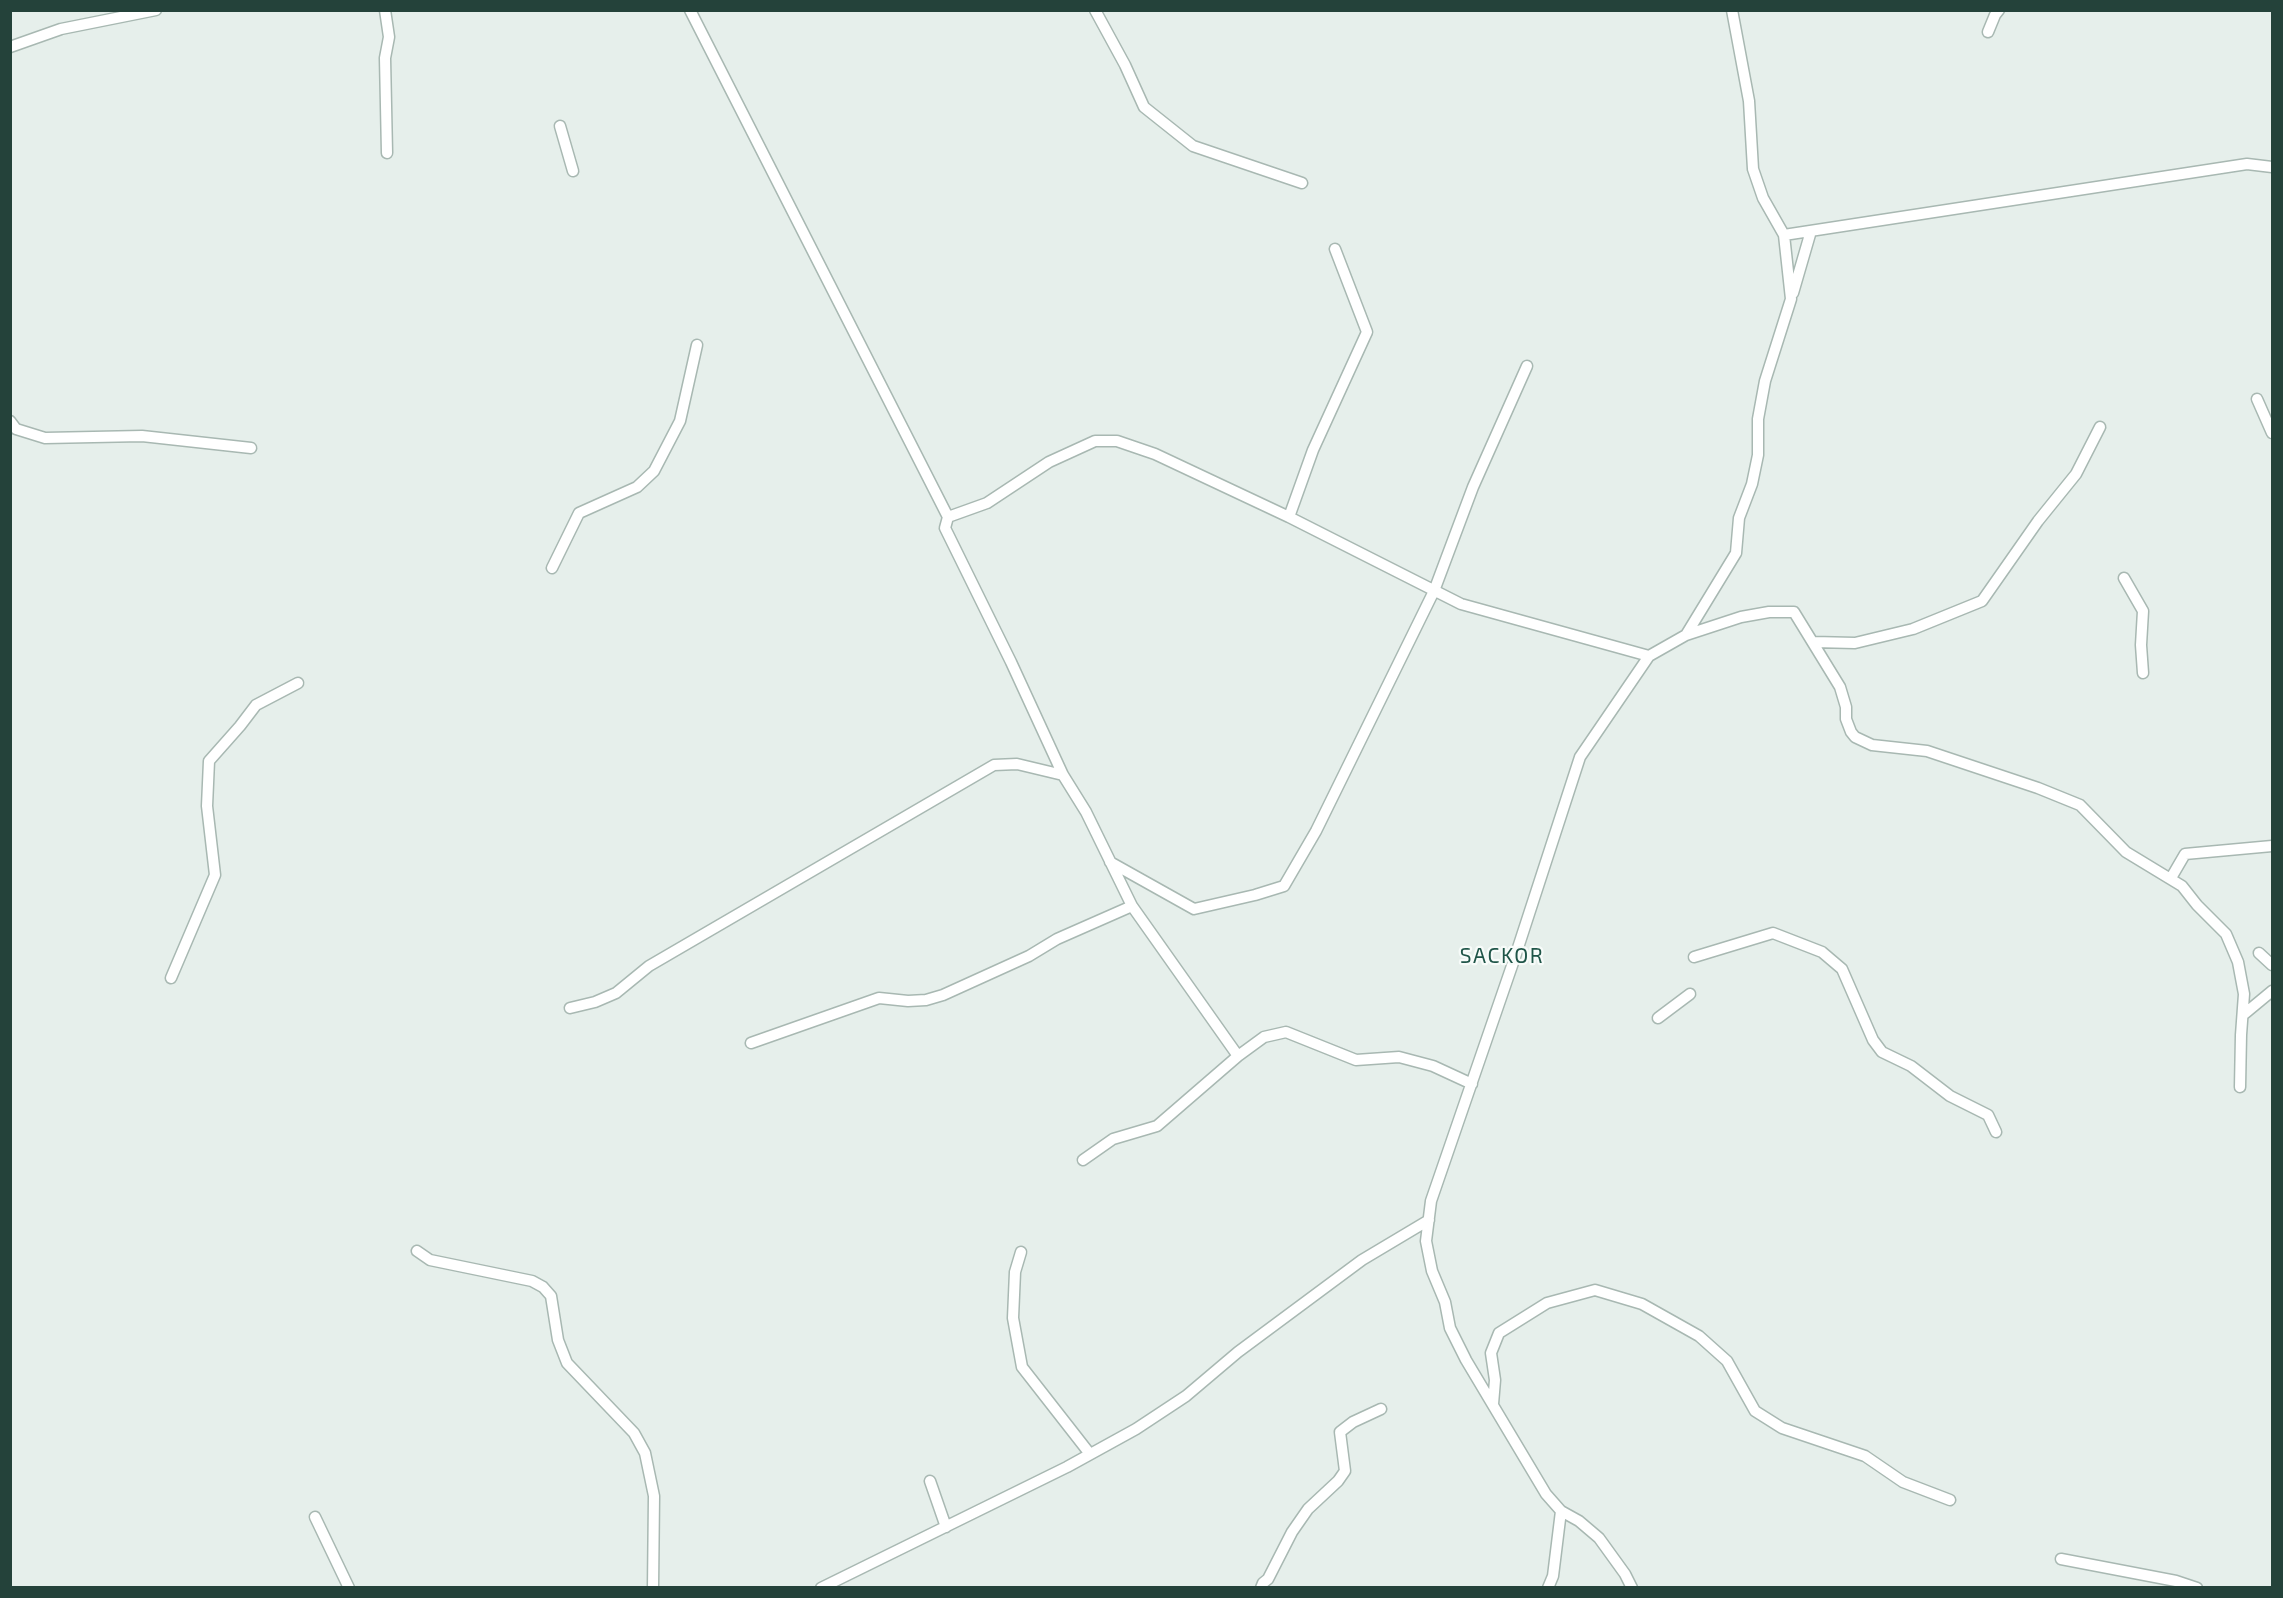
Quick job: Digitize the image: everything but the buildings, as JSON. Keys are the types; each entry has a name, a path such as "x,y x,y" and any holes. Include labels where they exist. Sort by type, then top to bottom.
{"street":[{"path":"10,47 61,29 156,10"},
{"path":"385,10 389,37 385,58 387,153"},
{"path":"690,10 803,244 948,517 945,528 1063,775 1086,812 1132,906 1238,1056"},
{"path":"1095,10 1125,65 1144,107 1193,146 1302,183"},
{"path":"1732,10 1749,101 1753,169 1763,198 1784,235 1791,299"},
{"path":"1988,32 1999,10"},
{"path":"560,126 573,171"},
{"path":"1784,235 2247,164 2272,168"},
{"path":"1686,635 1736,553 1739,518 1752,484 1758,455 1758,419 1765,381 1811,231"},
{"path":"1289,517 1313,450 1367,332 1335,249"},
{"path":"552,568 579,513 638,487 654,471 680,421 697,345"},
{"path":"1110,862 1194,909 1284,886 1316,831 1434,591 1473,487 1527,366"},
{"path":"2257,399 2272,433"},
{"path":"10,421 16,429 45,438 142,436 251,448"},
{"path":"1814,642 1855,643 1913,629 1982,601 2038,521 2076,474 2100,427"},
{"path":"948,517 987,503 1050,462 1095,441 1117,441 1155,454 1289,517 1461,604 1649,656"},
{"path":"2124,578 2143,611 2141,645 2143,673"},
{"path":"1632,1587 1599,1538 1579,1521 1561,1511 1546,1494 1466,1360 1450,1328 1445,1302 1432,1271 1426,1241 1431,1201 1580,757 1649,656 1686,635 1741,617 1769,612 1794,612 1840,687 1851,732 1864,742 1928,751 2038,788 2080,805 2126,852 2182,885 2197,905 2226,934 2238,962 2244,994 2240,1087"},
{"path":"171,978 215,875 207,806 209,761 256,705 298,683"},
{"path":"570,1008 595,1002 616,993 649,966 994,765 1017,764 1063,775"},
{"path":"2171,878 2186,854 2272,846"},
{"path":"751,1043 879,998 926,1000 943,994 1029,956 1057,939 1132,906"},
{"path":"1694,957 1773,933 1822,952 1842,969 1873,1040 1882,1052 1911,1066 1950,1096 1988,1114 1996,1132"},
{"path":"2259,953 2272,965"},
{"path":"2243,1015 2272,991"},
{"path":"1658,1018 1690,994"},
{"path":"1083,1160 1113,1139 1157,1126 1238,1056 1264,1037 1286,1032 1356,1060 1399,1057 1433,1066 1472,1084"},
{"path":"820,1587 1090,1455 1136,1429 1186,1396 1238,1352 1362,1260 1429,1220"},
{"path":"417,1251 430,1260 532,1281 543,1287 551,1296 558,1340 567,1363 634,1433 645,1453 654,1496 653,1587"},
{"path":"1021,1252 1015,1272 1013,1318 1022,1367 1090,1455"},
{"path":"1493,1405 1495,1380 1491,1353 1499,1333 1547,1303 1595,1290 1642,1304 1699,1336 1727,1361 1755,1412 1782,1428 1865,1456 1903,1482 1950,1500"},
{"path":"1261,1587 1268,1579 1292,1532 1308,1509 1338,1481 1345,1471 1341,1432 1353,1422 1381,1409"},
{"path":"930,1481 946,1527"},
{"path":"1548,1587 1553,1576 1561,1511"},
{"path":"315,1516 349,1587"},
{"path":"2061,1559 2198,1587"}],"district":[{"name":"SACKOR","path":"1502,956"}]}
